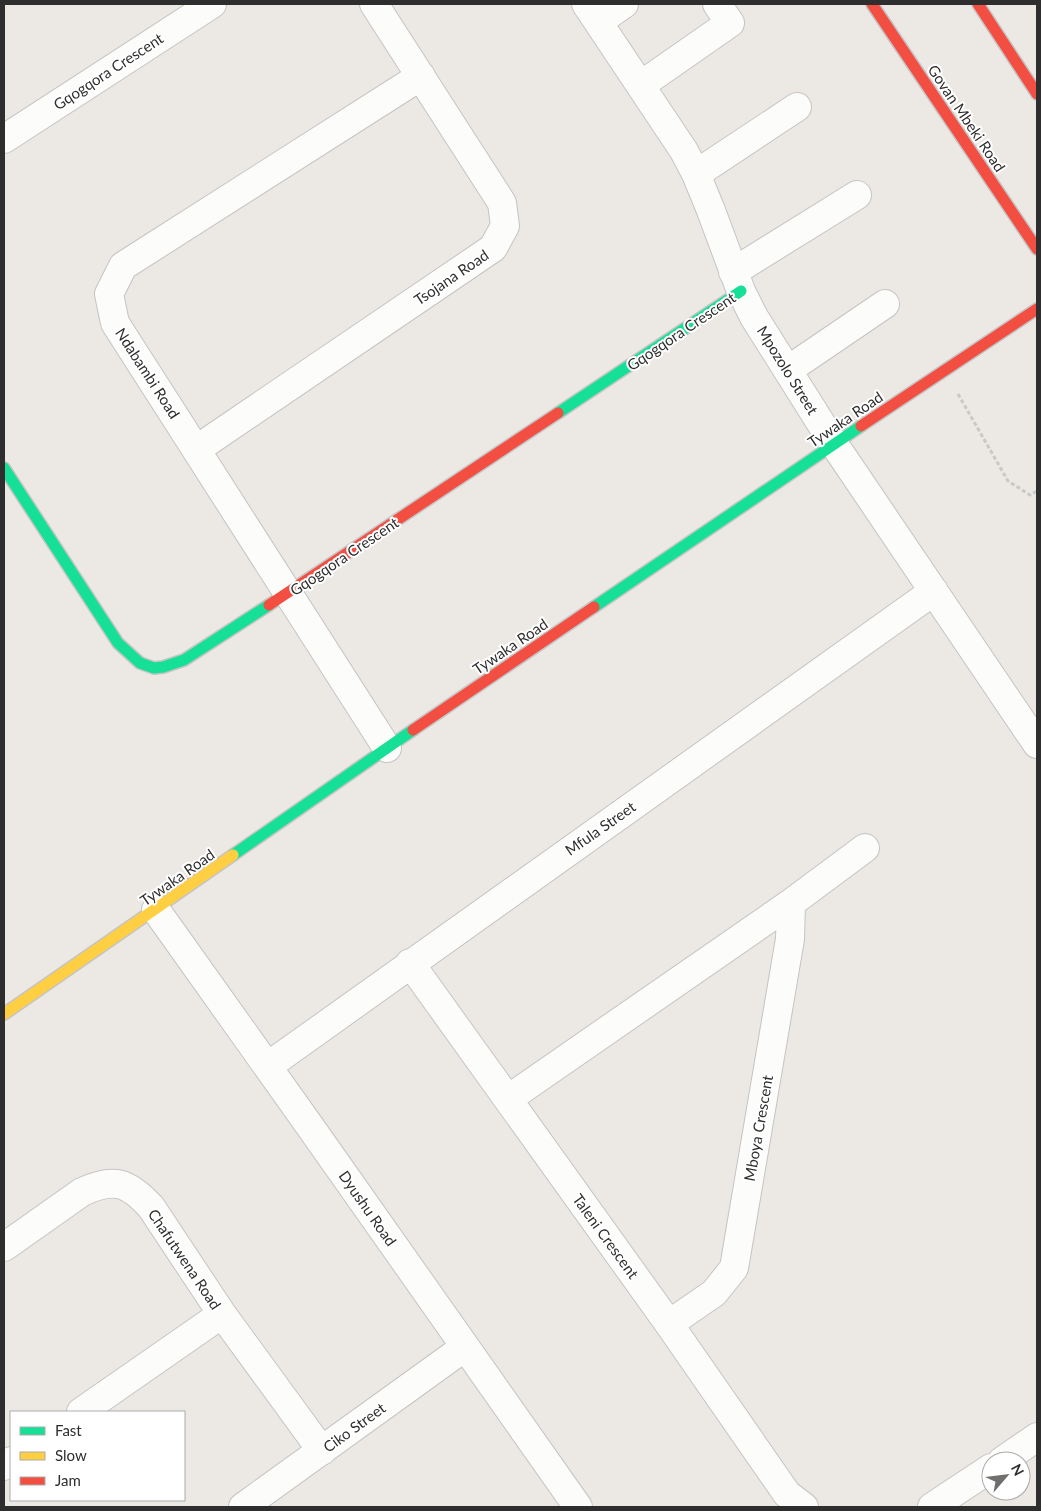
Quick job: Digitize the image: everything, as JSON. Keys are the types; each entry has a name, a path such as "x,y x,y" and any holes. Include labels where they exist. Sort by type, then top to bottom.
{"street":[{"name":"Gqogqora Crescent","path":"4,139 212,4"},
{"name":"Tsojana Road","path":"196,449 493,248 505,226 502,203 374,4"},
{"path":"592,13 624,4"},
{"path":"641,85 730,23 717,4"},
{"name":"Govan Mbeki Road","path":"872,4 1037,249"},
{"path":"978,4 1037,94"},
{"name":"Mpozolo Street","path":"592,13 684,151 696,174 737,282 754,317 834,444 1037,744"},
{"name":"Ndabambi Road","path":"387,748 115,323 109,294 123,266 421,76"},
{"path":"696,174 797,107"},
{"path":"737,282 857,195"},
{"name":"Gqogqora Crescent","path":"4,468 118,643 131,659 146,667 172,666 288,593 737,282"},
{"path":"788,370 885,304"},
{"name":"Tywaka Road","path":"4,1014 387,748 834,444 1037,309"},
{"name":"Mfula Street","path":"268,1066 934,591"},
{"path":"508,1099 790,903 865,848"},
{"name":"Mboya Crescent","path":"670,1324 714,1293 734,1268 790,939 790,903"},
{"name":"Dyushu Road","path":"156,910 519,1421 574,1506"},
{"name":"Taleni Crescent","path":"410,963 670,1324 787,1494 804,1507"},
{"name":"Chafutwena Road","path":"4,1247 82,1192 95,1186 110,1183 124,1185 138,1193 151,1208 222,1314 322,1451"},
{"path":"82,1411 222,1314"},
{"name":"Ciko Street","path":"243,1507 465,1347"},
{"path":"1017,1451 1037,1438"},
{"path":"932,1507 981,1475"}],"path":[{"path":"944,371 1008,481 1030,495 1037,491"}],"traffic: fast":[{"path":"558,413 741,291"},
{"path":"594,607 861,426"},
{"path":"4,468 118,643 140,663 154,668 184,660 269,605"},
{"path":"233,855 413,730"}],"traffic: slow":[{"path":"4,1014 233,855"}],"traffic: jam":[{"path":"872,4 1037,249"},
{"path":"978,4 1037,94"},
{"path":"861,426 1037,309"},
{"path":"269,605 558,413"},
{"path":"413,730 594,607"}]}
